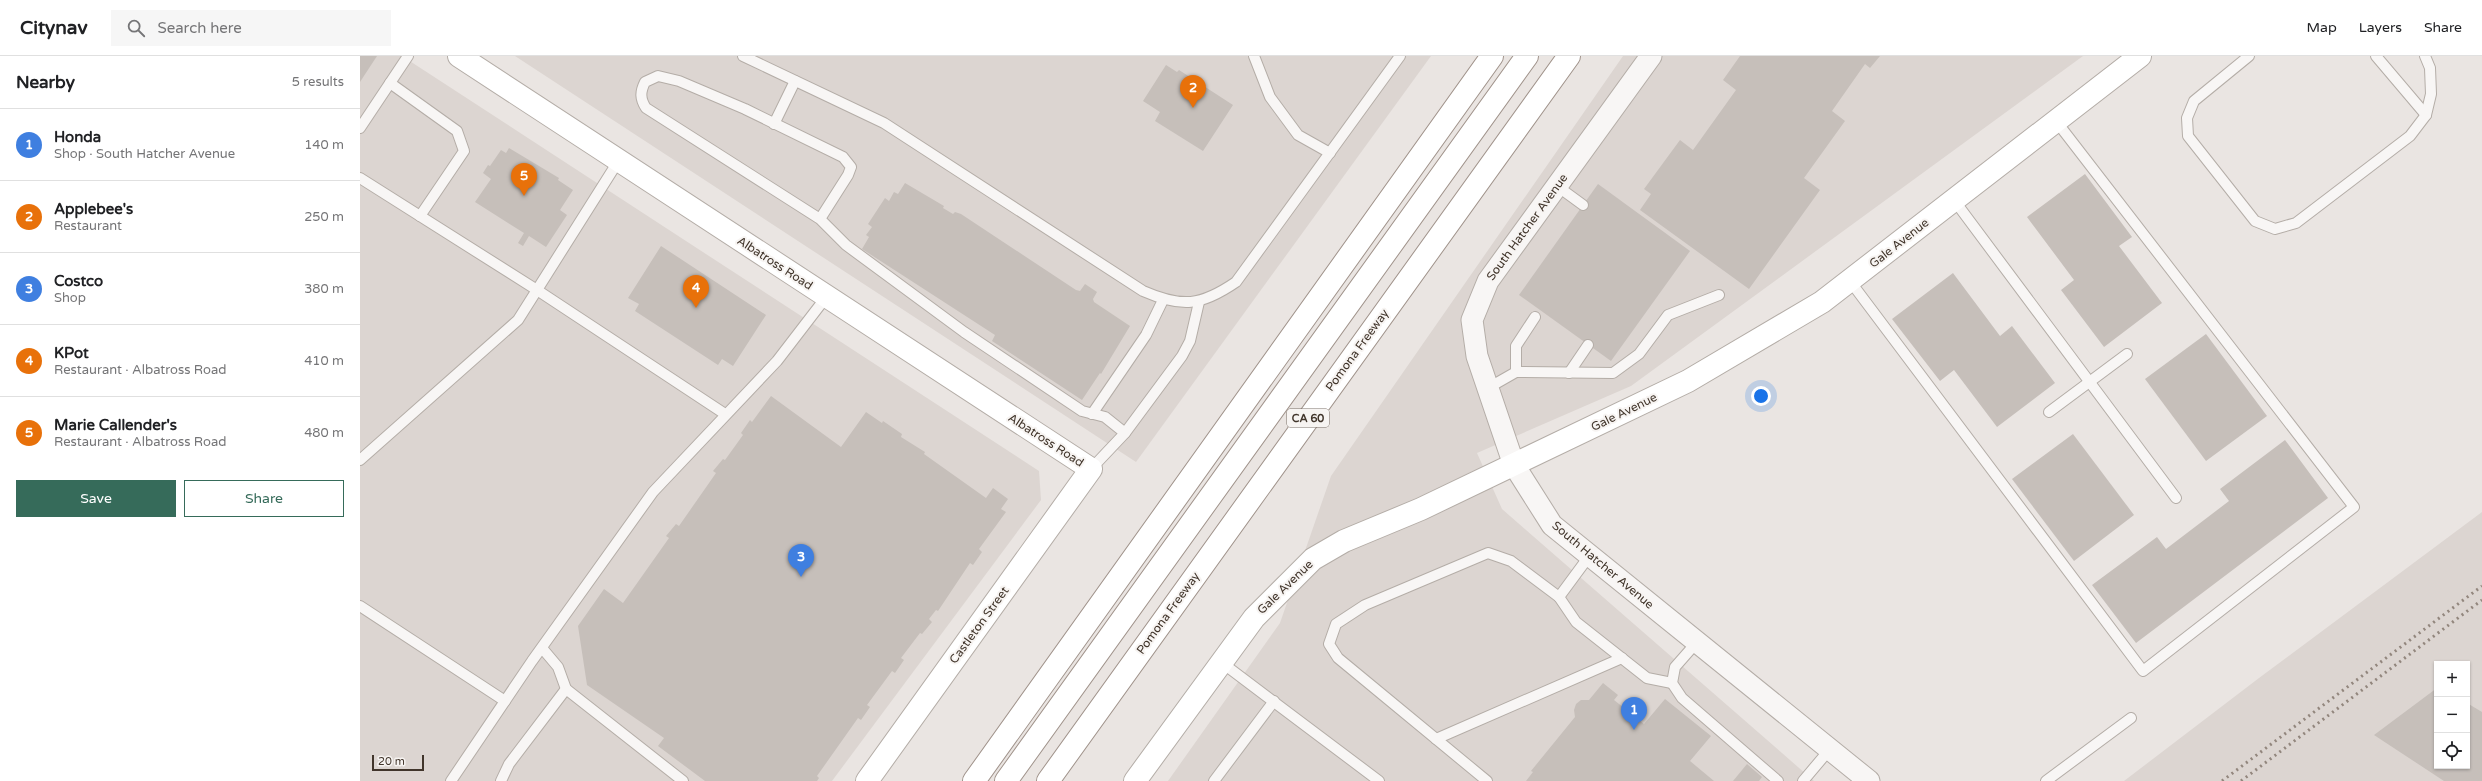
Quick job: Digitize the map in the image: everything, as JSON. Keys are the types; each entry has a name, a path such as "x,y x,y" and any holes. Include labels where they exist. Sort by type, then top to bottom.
{"main road":[{"name":"Albatross Road","path":"459,56 1091,469"},
{"path":"974,781 1492,56"},
{"path":"1006,781 1527,56"},
{"path":"1021,781 1542,56"},
{"name":"Pomona Freeway","path":"1048,781 1569,56"},
{"name":"Gale Avenue","path":"1135,781 1254,618 1312,559 1344,541 1514,465 1688,381 1822,302 2140,56"},
{"name":"Castleton Street","path":"868,781 1091,469"}],"street":[{"name":"South Hatcher Avenue","path":"1651,56 1488,281 1472,320 1477,356 1514,465 1552,525 1869,781"}],"lane":[{"path":"360,128 408,56"},
{"path":"743,56 897,130 1143,291 1163,300 1184,303 1199,302 1218,294 1236,282 1400,56"},
{"path":"1254,56 1270,97 1298,135 1330,153"},
{"path":"2249,56 2194,101 2187,118 2188,136 2255,221 2275,229 2296,223 2410,136 2426,115 2431,94 2430,68 2425,56"},
{"path":"2376,56 2426,115"},
{"path":"820,219 848,176 851,167 843,158 774,124 679,81 658,76 645,82 641,91 642,102 646,108 820,219 846,245 964,332 1082,411 1105,417 1125,433"},
{"path":"774,124 795,81"},
{"path":"390,83 457,131 464,151 420,216"},
{"path":"1850,281 2143,671 2354,507 2056,121"},
{"path":"360,460 518,320 619,160"},
{"path":"360,178 537,290 725,414"},
{"path":"1557,186 1583,205"},
{"path":"1954,200 2176,498"},
{"path":"1488,388 1516,372 1613,374 1639,354 1668,315 1719,295"},
{"path":"451,781 542,648 653,492 725,414 777,361 827,296"},
{"path":"1092,414 1146,335 1163,300"},
{"path":"1091,469 1125,433 1182,356 1190,341 1199,302"},
{"path":"1516,372 1516,346 1535,317"},
{"path":"1569,373 1588,345"},
{"path":"2050,412 2127,354"},
{"path":"1487,781 1338,658 1329,644 1336,624 1365,605 1488,553 1511,561 1559,597 1576,622 1648,678 1672,683"},
{"path":"1559,597 1590,555"},
{"path":"360,606 505,701"},
{"path":"1697,642 1675,667 1672,683 1682,698 1778,781"},
{"path":"542,648 558,667 566,689 683,781"},
{"path":"1436,739 1622,658"},
{"path":"1221,662 1274,700 1379,781"},
{"path":"500,781 509,764 566,689"},
{"path":"1214,781 1274,700"},
{"path":"2046,781 2131,718"},
{"path":"1803,781 1830,749"}],"shaded area":[{"path":"360,56 402,56 1039,471 1041,500 832,781 360,781"},
{"path":"515,56 1431,56 1136,462"},
{"path":"1623,56 2083,56 1631,386 1477,453 1502,509 1814,781 1168,781 1280,623 1331,476"},
{"path":"2482,512 2482,781 2124,781 2259,678"}],"building":[{"path":"360,56 377,56 360,82"},
{"path":"1740,56 1880,56 1870,68 1865,64 1832,111 1845,121 1804,178 1820,190 1749,289 1640,210 1651,194 1644,189 1680,140 1693,150 1736,90 1723,80"},
{"path":"1166,65 1177,72 1179,70 1233,105 1203,151 1155,121 1160,112 1143,101"},
{"path":"509,148 559,178 558,180 573,190 560,210 567,215 546,247 529,236 523,246 518,243 524,233 475,202 491,179 483,173 488,165 490,166 501,150 506,153"},
{"path":"2085,174 2132,237 2119,246 2162,303 2104,347 2061,290 2074,280 2027,217"},
{"path":"905,183 944,206 943,208 953,214 955,212 961,214 1076,290 1080,291 1085,284 1097,292 1093,299 1094,302 1130,326 1101,374 1100,373 1082,400 992,341 995,335 862,249 869,237 866,235 872,227 868,224 885,198 889,201 894,192 898,194"},
{"path":"1598,184 1690,251 1611,361 1519,295"},
{"path":"661,246 766,315 733,366 722,359 718,365 635,311 639,304 628,298"},
{"path":"1953,273 2000,336 2012,326 2055,383 1997,427 1954,370 1940,381 1892,319"},
{"path":"2206,334 2267,416 2206,461 2145,379"},
{"path":"771,396 841,447 866,412 902,434 901,437 925,452 924,454 986,498 993,488 1008,499 1001,509 1006,512 979,549 982,552 973,565 970,563 938,611 936,610 929,619 932,622 922,634 920,633 901,658 904,660 895,673 892,671 867,705 870,707 861,720 858,718 817,776 819,778 817,781 705,781 658,746 664,738 587,685 578,626 604,589 623,603 669,538 666,536 676,524 679,526 716,473 713,471 723,459 725,460 743,435 741,433 750,420 752,422"},
{"path":"2073,434 2134,515 2074,561 2012,479"},
{"path":"2285,440 2328,498 2136,643 2092,585 2157,537 2166,549 2229,501 2220,489"},
{"path":"1603,683 1618,695 1614,700 1644,724 1665,699 1711,736 1690,761 1714,781 1526,781 1533,772 1531,771 1575,717 1574,710 1576,704 1581,700 1589,700"},
{"path":"2434,690 2434,769 2470,769 2470,705 2482,712 2482,781 2444,781 2374,735"},
{"path":"1747,764 1762,777 1759,781 1733,781"}],"railway":[{"path":"2222,781 2482,586"},
{"path":"2241,781 2482,600"}],"place":[{"name":"Applebee's","path":"1193,108"},
{"name":"Marie Callender's","path":"524,196"},
{"name":"KPot","path":"696,308"},
{"name":"Costco","path":"801,577"},
{"name":"Honda","path":"1634,730"}]}
